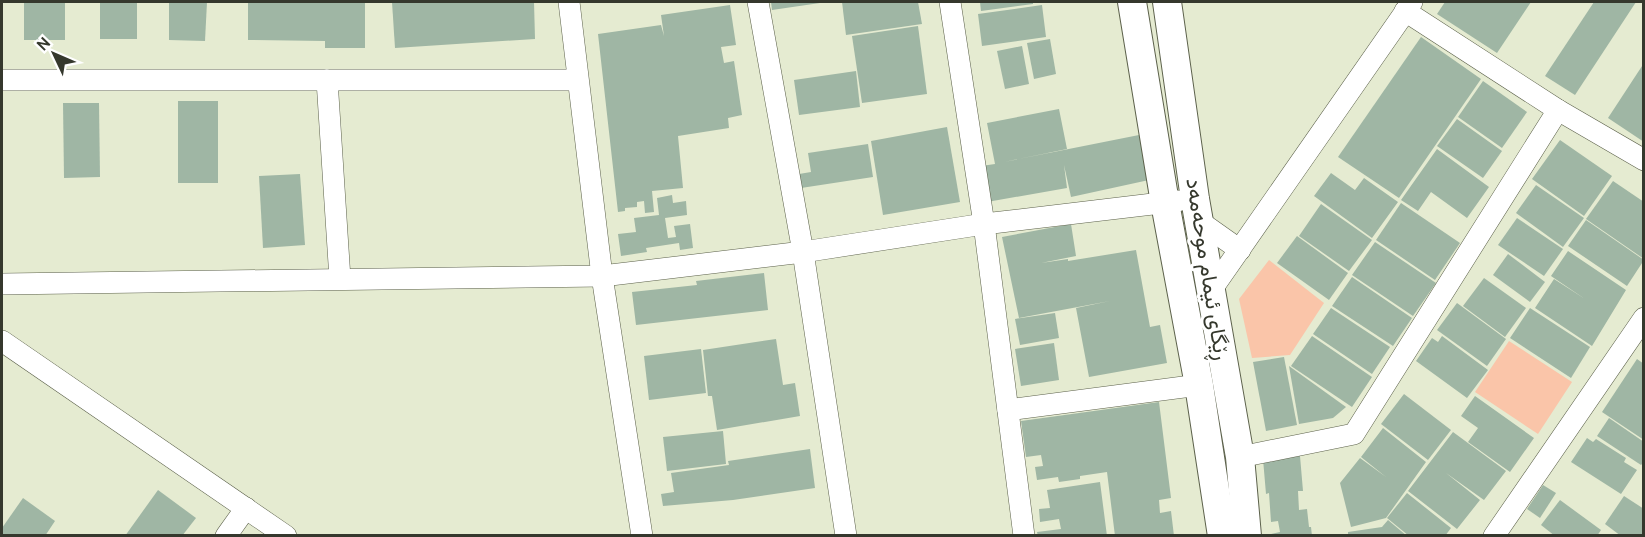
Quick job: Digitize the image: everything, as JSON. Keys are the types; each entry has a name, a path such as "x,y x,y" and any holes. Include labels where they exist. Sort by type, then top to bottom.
{"main road":[{"path":"1132,2 1165,203 1199,385 1222,536"},
{"name":"ڕێگای ئیمام موحەمەد","path":"1167,2 1210,292 1240,457 1247,536"}],"street":[{"path":"569,2 602,276 642,536"},
{"path":"758,2 803,252 846,536"},
{"path":"950,2 984,224 1024,536"},
{"path":"1210,292 1408,6 1558,110 1644,160"},
{"path":"2,80 577,80"},
{"path":"327,80 340,279"},
{"path":"1240,457 1354,434 1558,110"},
{"path":"2,284 602,276 803,252 984,224 1165,203 1197,210 1240,250"},
{"path":"1494,536 1644,318"},
{"path":"2,341 286,536"},
{"path":"1008,410 1199,385"},
{"path":"226,536 246,508"}],"shaded area":[{"path":"1269,260 1324,303 1290,355 1252,358 1239,299"},
{"path":"1509,341 1572,382 1538,434 1475,392"}],"building":[{"path":"24,2 65,2 65,40 24,40"},
{"path":"100,2 137,2 137,39 100,39"},
{"path":"169,2 207,2 205,41 169,40"},
{"path":"248,2 365,2 365,48 325,48 325,41 248,40"},
{"path":"392,2 534,2 535,39 395,48"},
{"path":"771,2 820,2 820,3 772,10"},
{"path":"842,2 918,2 922,24 846,35"},
{"path":"980,2 1033,2 1033,4 981,11"},
{"path":"1445,2 1531,2 1497,53 1437,14"},
{"path":"1594,2 1636,2 1575,95 1545,76"},
{"path":"730,5 736,45 721,47 724,63 734,61 742,115 728,118 729,128 678,136 683,188 652,191 654,212 645,213 644,201 637,202 637,207 625,208 625,211 618,212 598,34 661,25 664,36 661,15"},
{"path":"1042,5 1046,37 982,46 978,14"},
{"path":"918,26 927,94 862,103 852,36"},
{"path":"1421,37 1481,79 1399,198 1338,157"},
{"path":"1050,39 1056,74 1034,79 1027,43"},
{"path":"1022,46 1029,84 1005,89 997,51"},
{"path":"1644,63 1644,142 1608,118"},
{"path":"856,71 860,107 799,115 794,80"},
{"path":"1483,81 1527,112 1502,148 1458,117"},
{"path":"178,101 218,101 218,183 178,183"},
{"path":"63,103 99,103 100,177 64,178"},
{"path":"1059,109 1067,149 1004,162 1139,135 1149,180 1071,197 1064,165 1067,188 987,202 981,166 995,164 987,123"},
{"path":"1457,119 1502,151 1483,178 1437,146"},
{"path":"947,127 960,202 883,215 871,141"},
{"path":"1560,140 1612,176 1584,216 1532,179"},
{"path":"868,144 873,177 801,188 799,174 811,172 808,153"},
{"path":"1437,149 1489,187 1467,218 1431,192 1418,211 1401,200"},
{"path":"1331,173 1355,190 1364,178 1398,202 1372,238 1314,196"},
{"path":"300,174 305,245 263,248 259,176"},
{"path":"1613,181 1644,202 1644,259 1586,219"},
{"path":"1536,185 1584,218 1563,247 1516,213"},
{"path":"672,195 673,203 686,201 687,215 665,218 668,238 676,237 674,226 690,224 693,248 680,250 679,243 646,248 647,252 621,256 618,234 636,232 634,218 659,215 657,198"},
{"path":"1401,203 1460,243 1435,280 1376,240"},
{"path":"1321,204 1372,240 1349,271 1299,236"},
{"path":"1517,218 1563,249 1544,276 1498,245"},
{"path":"1586,220 1644,260 1627,286 1568,246"},
{"path":"1071,224 1076,256 1041,263 1136,250 1150,327 1160,325 1167,363 1089,377 1076,308 1110,301 1019,318 1002,237"},
{"path":"1297,236 1348,273 1329,300 1277,263"},
{"path":"1375,242 1436,283 1413,316 1352,275"},
{"path":"1568,251 1626,290 1592,346 1535,308 1554,279 1585,299 1551,276"},
{"path":"1508,254 1545,282 1530,302 1493,275"},
{"path":"764,273 768,310 636,325 632,292 697,285 696,281"},
{"path":"1352,277 1412,318 1393,346 1332,306"},
{"path":"1484,278 1526,308 1505,337 1463,306"},
{"path":"1457,303 1506,339 1487,366 1437,330"},
{"path":"1331,308 1390,347 1372,374 1313,334"},
{"path":"1530,308 1590,347 1571,378 1510,338"},
{"path":"1055,313 1059,338 1020,345 1015,319"},
{"path":"1312,336 1372,377 1352,407 1291,366"},
{"path":"1442,336 1488,370 1467,398 1416,361 1432,338 1438,342"},
{"path":"776,339 783,385 795,383 800,416 717,430 712,396 708,396 703,350"},
{"path":"1054,343 1059,380 1021,386 1015,349"},
{"path":"701,349 706,393 649,400 644,356"},
{"path":"1284,357 1297,425 1266,431 1253,362"},
{"path":"1637,359 1644,364 1644,440 1602,412"},
{"path":"1289,366 1346,407 1333,418 1299,424"},
{"path":"1404,394 1451,430 1428,460 1381,424"},
{"path":"1475,396 1534,438 1510,472 1468,442 1478,428 1461,416"},
{"path":"1159,402 1171,498 1159,500 1160,513 1171,511 1174,536 1115,536 1107,472 1059,482 1058,477 1037,480 1035,467 1043,466 1041,455 1026,457 1021,421"},
{"path":"1609,418 1644,442 1644,462 1641,465 1597,436"},
{"path":"1383,428 1426,462 1386,518 1351,527 1340,483 1360,458 1386,477 1361,457"},
{"path":"723,431 726,464 667,471 663,437"},
{"path":"1453,432 1506,471 1484,500 1446,473 1480,500 1457,529 1408,491"},
{"path":"1587,438 1593,442 1596,439 1626,458 1624,462 1637,470 1621,494 1571,462"},
{"path":"810,449 815,488 733,500 663,506 661,494 674,492 671,473 729,465 728,461"},
{"path":"1300,456 1303,491 1298,491 1299,510 1307,509 1312,536 1263,536 1280,532 1278,521 1271,522 1263,459"},
{"path":"1100,482 1107,536 1038,536 1037,532 1061,529 1059,519 1040,522 1039,509 1050,508 1047,490"},
{"path":"1543,485 1556,493 1540,518 1527,509"},
{"path":"158,490 196,518 182,536 125,536"},
{"path":"1407,493 1451,528 1445,536 1409,536 1387,518"},
{"path":"1624,496 1644,509 1644,536 1621,536 1605,524"},
{"path":"23,498 55,521 45,536 2,536 2,528"},
{"path":"1560,500 1601,530 1597,536 1555,536 1541,525"},
{"path":"1388,520 1407,536 1348,536 1348,532 1382,527"}]}
